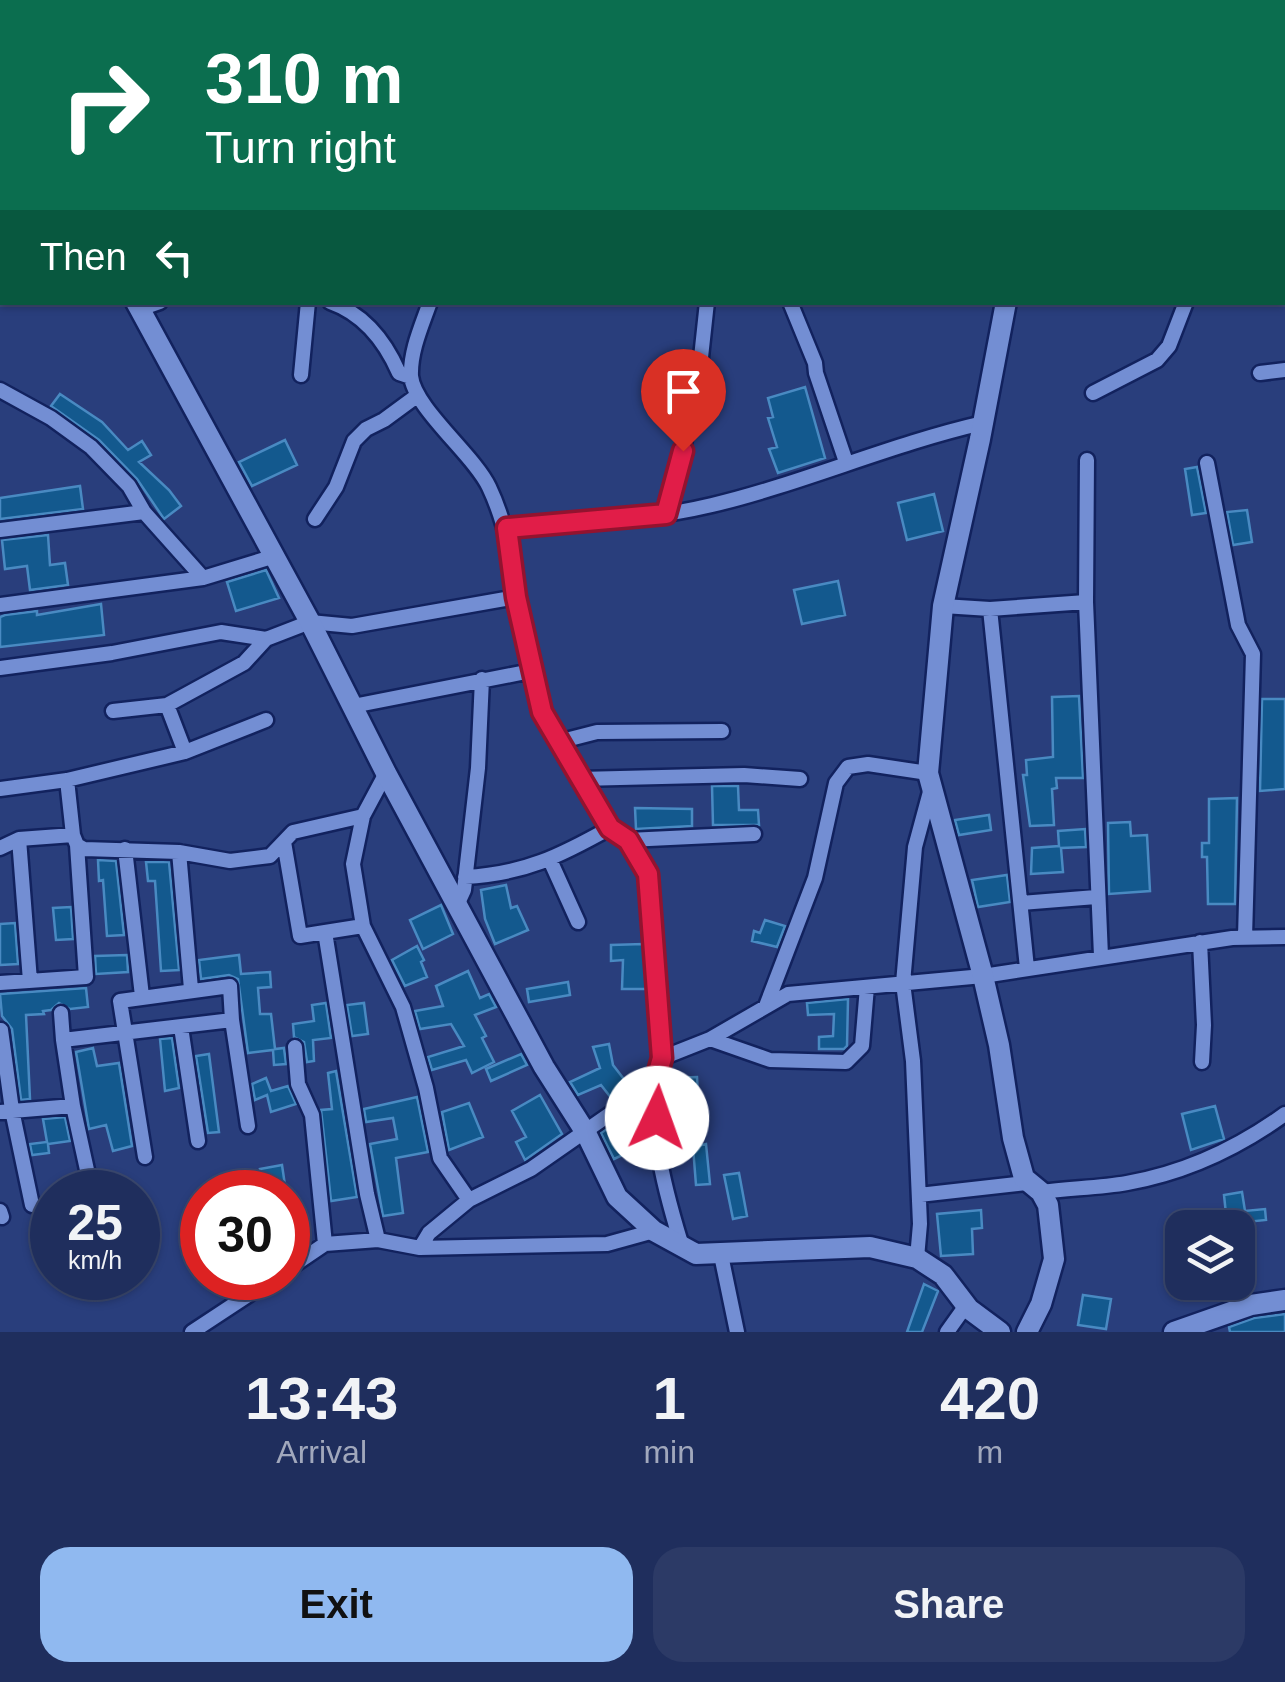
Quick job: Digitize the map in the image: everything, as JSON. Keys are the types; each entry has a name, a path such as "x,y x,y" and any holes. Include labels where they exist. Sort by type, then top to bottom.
{"main road":[{"path":"145,305 386,773 544,1067 586,1133 617,1197 654,1231 696,1254 870,1247 917,1258 943,1276 967,1304 1000,1332"},
{"path":"1005,305 942,606 930,780 1000,1045 1013,1138 1033,1188 1048,1205 1054,1259 1041,1304 1027,1332"},
{"path":"1174,1332 1251,1305 1285,1300"}],"street":[{"path":"301,375 308,305"},
{"path":"339,305 372,328 391,354 398,373 411,377"},
{"path":"429,305 416,339 411,377 418,395 487,482 507,528 516,597 542,712 610,828 628,840 648,874 662,1058 654,1086 662,1181 681,1243"},
{"path":"666,514 698,385 707,305"},
{"path":"791,305 815,363 846,462"},
{"path":"1093,392 1157,360 1168,346 1185,305"},
{"path":"1260,373 1285,370"},
{"path":"0,390 52,418 91,447 129,486 144,512 204,578"},
{"path":"315,520 336,487 354,442 366,429 418,395"},
{"path":"507,528 666,514 718,504 923,437 983,423"},
{"path":"1088,460 1086,602 1100,956"},
{"path":"1207,462 1238,625 1253,654 1246,937"},
{"path":"0,530 144,512"},
{"path":"0,605 204,578 275,556"},
{"path":"112,711 167,706 244,663 266,639 310,622 352,626 516,597"},
{"path":"942,606 990,609 1086,602"},
{"path":"990,609 1027,968"},
{"path":"0,668 112,653 221,632 266,639"},
{"path":"353,706 531,671"},
{"path":"458,904 478,768 482,679"},
{"path":"167,706 185,752"},
{"path":"0,789 67,780 185,752 266,720"},
{"path":"558,742 597,732 722,731"},
{"path":"766,1007 814,878 836,783 848,767 868,764 930,780 916,848 903,984 913,1061 919,1195 917,1258"},
{"path":"386,773 363,816 353,864 363,926 403,1007 426,1088 440,1158 469,1200"},
{"path":"579,779 744,775 800,779"},
{"path":"0,983 86,977 67,780"},
{"path":"0,848 20,838 75,840 84,849 179,852 230,862 270,856 294,832 363,816"},
{"path":"465,877 519,871 550,860 610,828"},
{"path":"628,840 754,834"},
{"path":"20,838 30,981"},
{"path":"284,842 300,936 363,926"},
{"path":"125,849 142,996"},
{"path":"179,852 191,989"},
{"path":"550,860 578,922"},
{"path":"1020,903 1096,897"},
{"path":"326,932 367,1194 378,1240"},
{"path":"662,1058 710,1039 788,994 983,976 1200,942 1285,937"},
{"path":"1200,942 1202,1062"},
{"path":"145,1156 120,1001 230,986 248,1126"},
{"path":"710,1039 770,1060 846,1062 862,1046 867,987"},
{"path":"61,1013 73,1106 87,1170"},
{"path":"63,1040 232,1020"},
{"path":"181,1027 198,1140"},
{"path":"1,1030 6,1111 30,1199"},
{"path":"295,1047 298,1084 312,1115 325,1244"},
{"path":"420,1248 428,1233 469,1200 531,1170 654,1086"},
{"path":"6,1111 73,1106"},
{"path":"919,1195 1153,1178 1204,1161 1256,1136 1285,1114"},
{"path":"310,1254 325,1244 378,1240 420,1248 607,1244 654,1231"},
{"path":"721,1254 737,1332"},
{"path":"192,1332 241,1300"},
{"path":"946,1332 967,1304"}],"building":[{"path":"680,352 691,354 676,431 665,429"},
{"path":"805,387 825,458 778,473 769,449 777,447 768,418 773,417 768,398"},
{"path":"60,394 102,422 128,450 142,441 151,455 139,462 181,506 164,519 137,479 99,440 51,406"},
{"path":"285,440 297,465 252,486 239,462"},
{"path":"1197,467 1206,513 1192,515 1185,469"},
{"path":"80,486 83,509 0,519 0,498"},
{"path":"934,494 943,531 907,540 898,503"},
{"path":"1247,510 1252,542 1233,545 1227,512"},
{"path":"48,535 50,565 65,563 68,585 30,590 27,566 5,569 2,540"},
{"path":"266,570 279,598 236,611 227,582"},
{"path":"838,581 845,615 802,624 794,590"},
{"path":"101,604 104,635 0,647 0,617"},
{"path":"1079,696 1083,778 1056,778 1057,788 1052,789 1054,825 1030,826 1023,775 1027,775 1026,760 1053,757 1052,697"},
{"path":"1262,699 1285,699 1285,789 1260,791"},
{"path":"712,786 738,786 739,810 758,810 759,825 713,825"},
{"path":"1237,798 1235,904 1208,904 1207,857 1202,857 1202,843 1209,843 1209,799"},
{"path":"635,808 692,809 692,826 636,829"},
{"path":"989,815 991,830 959,835 955,820"},
{"path":"1130,822 1131,836 1147,835 1150,891 1109,894 1108,823"},
{"path":"1085,829 1086,847 1061,848 1063,872 1031,874 1032,848 1059,846 1058,831"},
{"path":"98,860 116,861 124,935 107,936"},
{"path":"146,862 169,862 179,970 161,971 155,881 148,881"},
{"path":"1007,875 1010,902 978,907 972,880"},
{"path":"506,885 511,908 517,906 528,930 495,944 485,919 481,890"},
{"path":"441,905 453,934 423,949 410,920"},
{"path":"71,907 73,939 56,940 53,908"},
{"path":"765,920 785,926 777,947 752,941 754,931 760,933"},
{"path":"15,923 18,964 0,965 0,924"},
{"path":"643,944 646,989 622,989 623,960 611,961 611,945"},
{"path":"417,946 427,977 405,986 392,960"},
{"path":"127,955 128,972 96,974 95,956"},
{"path":"239,955 241,974 270,972 271,987 258,988 260,1014 271,1014 275,1049 284,1048 286,1064 274,1065 273,1050 248,1053 238,979 229,975 201,979 199,960"},
{"path":"468,971 480,998 489,994 496,1007 475,1015 494,1062 472,1073 466,1060 432,1070 428,1057 464,1046 451,1024 420,1029 415,1011 443,1006 436,986"},
{"path":"568,982 570,995 529,1002 527,989"},
{"path":"86,988 88,1007 70,1009 59,1003 43,1011 44,1014 26,1015 30,1099 21,1100 12,1029 2,1016 0,994"},
{"path":"848,999 847,1046 819,1049 819,1037 833,1036 834,1014 808,1015 807,1003"},
{"path":"326,1003 331,1038 313,1040 314,1061 307,1062 304,1042 294,1037 293,1024 314,1021 312,1005"},
{"path":"364,1003 368,1034 352,1036 347,1005"},
{"path":"172,1038 179,1088 165,1091 160,1039"},
{"path":"609,1044 613,1065 630,1087 612,1099 601,1085 578,1095 570,1082 600,1068 593,1047"},
{"path":"93,1048 97,1066 119,1063 132,1146 113,1151 106,1125 89,1129 76,1052"},
{"path":"209,1054 219,1132 208,1133 196,1056"},
{"path":"521,1054 527,1065 491,1081 486,1069"},
{"path":"336,1071 357,1197 331,1201 321,1110 332,1109 328,1073"},
{"path":"697,1077 698,1096 667,1097 669,1078"},
{"path":"266,1078 271,1091 288,1086 296,1104 271,1112 267,1095 255,1100 252,1084"},
{"path":"540,1095 562,1134 525,1160 516,1142 526,1137 512,1111"},
{"path":"417,1097 428,1152 396,1158 403,1213 383,1216 370,1144 397,1139 393,1118 366,1122 364,1109"},
{"path":"469,1103 483,1137 449,1150 442,1112"},
{"path":"1215,1106 1224,1139 1191,1150 1182,1114"},
{"path":"65,1117 70,1141 48,1144 49,1153 32,1155 30,1144 47,1142 43,1119"},
{"path":"617,1122 631,1151 614,1159 601,1133"},
{"path":"706,1144 710,1184 696,1185 693,1147"},
{"path":"282,1165 283,1170 260,1170"},
{"path":"739,1173 747,1216 733,1219 724,1175"},
{"path":"1242,1192 1245,1210 1226,1210 1224,1195"},
{"path":"1265,1209 1266,1220 1255,1221 1255,1210"},
{"path":"981,1210 982,1228 972,1229 973,1254 941,1256 937,1214"},
{"path":"924,1284 938,1291 922,1332 907,1332"},
{"path":"1083,1295 1111,1299 1106,1329 1078,1325"},
{"path":"1285,1314 1285,1332 1230,1332 1229,1327 1254,1318"}],"route":[{"path":"657,1118 654,1086 662,1058 648,874 628,840 610,828 542,712 516,597 507,528 666,514 683,451"}]}
